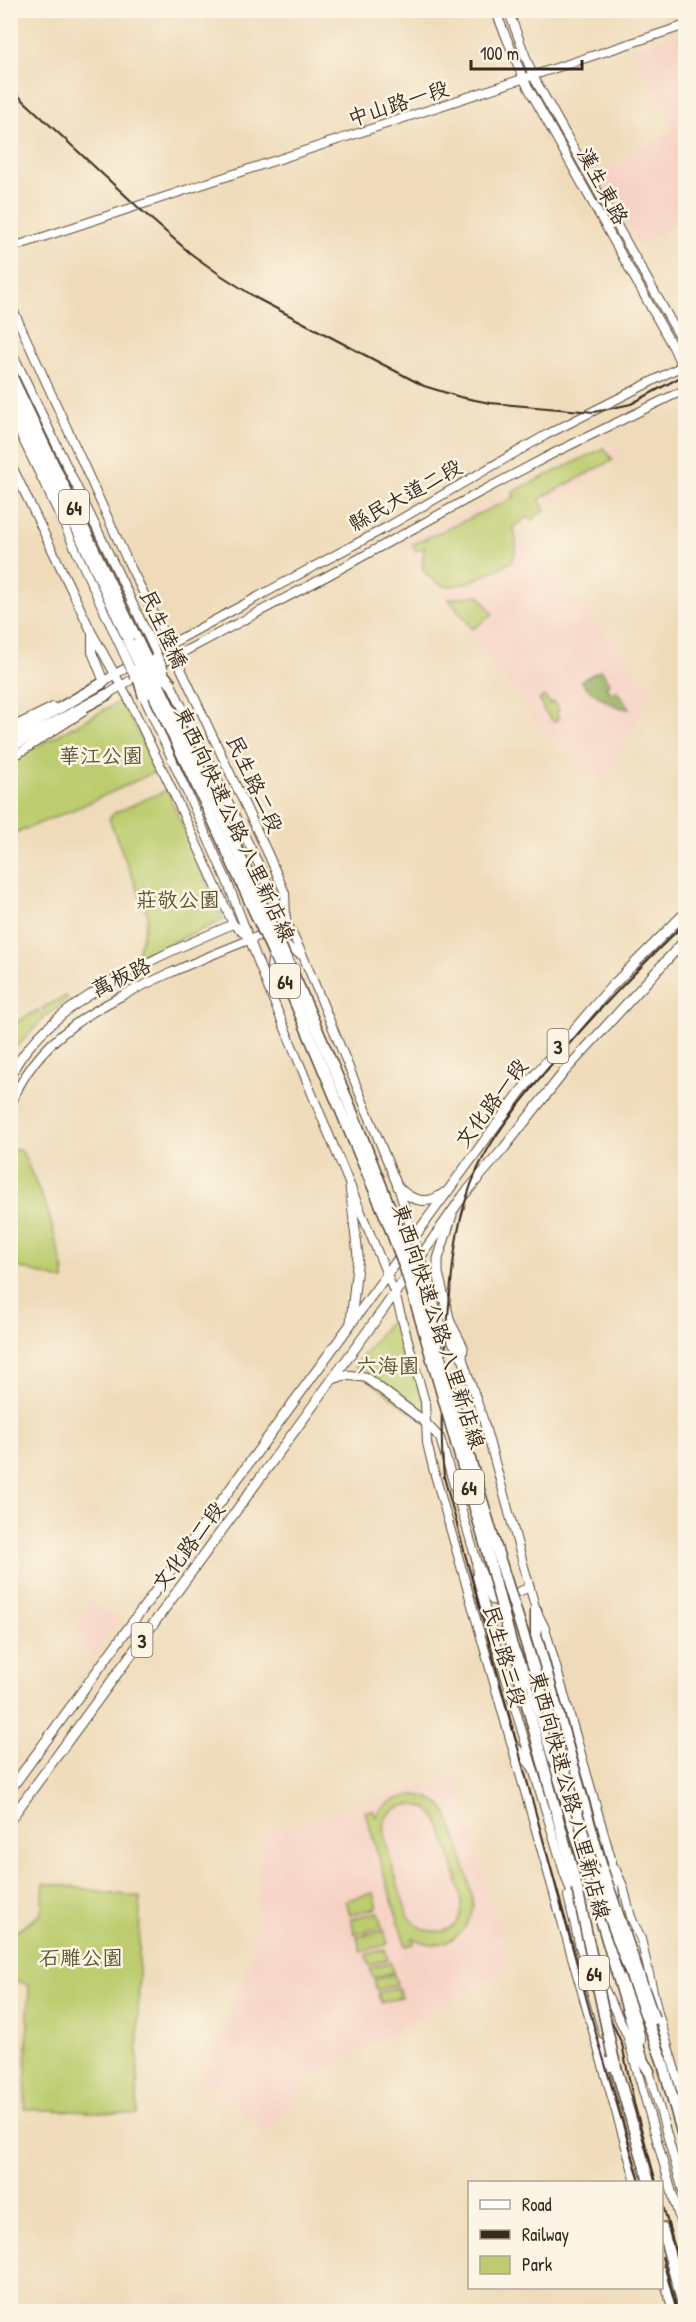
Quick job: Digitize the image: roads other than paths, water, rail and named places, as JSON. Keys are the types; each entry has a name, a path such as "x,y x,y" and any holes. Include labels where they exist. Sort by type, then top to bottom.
{"highway":[{"name":"東西向快速公路 八里新店線","path":"10,372 284,978 387,1220 429,1349 486,1547 577,1888 607,2034 649,2181"},
{"name":"東西向快速公路 八里新店線","path":"10,393 133,642 217,805 347,1099 409,1256 598,1885 662,2061 686,2147"},
{"path":"133,642 171,684"},
{"path":"133,642 144,697"},
{"path":"10,747 103,683"},
{"path":"10,737 108,694"},
{"path":"536,1610 536,1635 569,1754 603,1871 654,2020 662,2061"},
{"path":"524,1642 535,1697 631,2036 632,2050"},
{"path":"512,1646 524,1671 588,1886 648,2071"},
{"path":"663,2232 683,2312"}],"main road":[{"name":"漢生東路","path":"495,10 524,80 683,365 686,375"},
{"name":"漢生東路","path":"508,10 533,76 686,348"},
{"name":"中山路一段","path":"10,248 686,25"},
{"name":"民生路二段","path":"10,303 127,560 175,656 285,893 286,925 303,958 398,1187 420,1256"},
{"name":"民生路二段","path":"10,318 26,338"},
{"name":"民生陸橋","path":"10,348 286,925"},
{"name":"縣民大道二段","path":"10,728 103,683 169,644 387,527 546,435 683,365"},
{"name":"縣民大道二段","path":"10,759 148,670 471,497 686,389"},
{"path":"10,414 193,803 395,1294"},
{"path":"10,462 92,633 122,686 167,778 233,924 250,939"},
{"path":"92,633 93,652 103,683"},
{"name":"文化路一段","path":"387,1274 521,1091 615,982 686,912"},
{"name":"萬板路","path":"10,1077 22,1056 50,1025 92,994 129,972 233,924"},
{"name":"萬板路","path":"10,1108 19,1084 27,1073 65,1031 79,1020 122,995 286,925"},
{"name":"文化路一段","path":"395,1294 455,1207 564,1072 686,939"},
{"path":"269,990 272,960 277,947 285,945 303,958"},
{"path":"350,1186 358,1256 351,1324"},
{"path":"398,1187 412,1199 421,1201 439,1198 446,1192"},
{"path":"455,1207 438,1259 438,1273 450,1322 463,1347 462,1357"},
{"name":"民生路三段","path":"420,1256 441,1324 462,1357 483,1419 536,1610 545,1628 612,1862 623,1886 631,1917 640,1939 658,2013 686,2107"},
{"name":"文化路二段","path":"10,1790 387,1274"},
{"name":"文化路二段","path":"10,1820 395,1294"},
{"name":"民生路三段","path":"395,1294 425,1402 425,1422 433,1468 636,2181"},
{"path":"333,1379 345,1375 365,1377 425,1422"},
{"name":"民生路三段","path":"425,1422 440,1438 476,1559 477,1577 486,1611 564,1872 580,1947 593,1985 632,2050 686,2242"},
{"path":"476,1559 492,1600 497,1601 530,1587"},
{"path":"511,1742 535,1771"},
{"name":"民生路三段","path":"612,1862 620,1941 648,2071 686,2202"},
{"name":"民生路三段","path":"596,2038 606,2052 644,2181"},
{"path":"663,2247 683,2312"},
{"path":"663,2275 673,2312"}],"railway":[{"path":"10,88 141,210 190,253 219,274 258,299 424,386 490,403 594,412 631,404 686,374"},
{"path":"640,2181 595,2030 444,1477 442,1402 455,1247 464,1207 478,1168 496,1136 552,1064 589,1022 686,922"},
{"path":"582,1956 622,2044 634,2103 656,2181"},
{"path":"663,2206 686,2288"},
{"path":"663,2261 677,2312"}],"park label":[{"name":"華江公園","path":"101,755"},
{"name":"莊敬公園","path":"178,899"},
{"name":"六海園","path":"388,1365"},
{"name":"石雕公園","path":"81,1957"}]}
